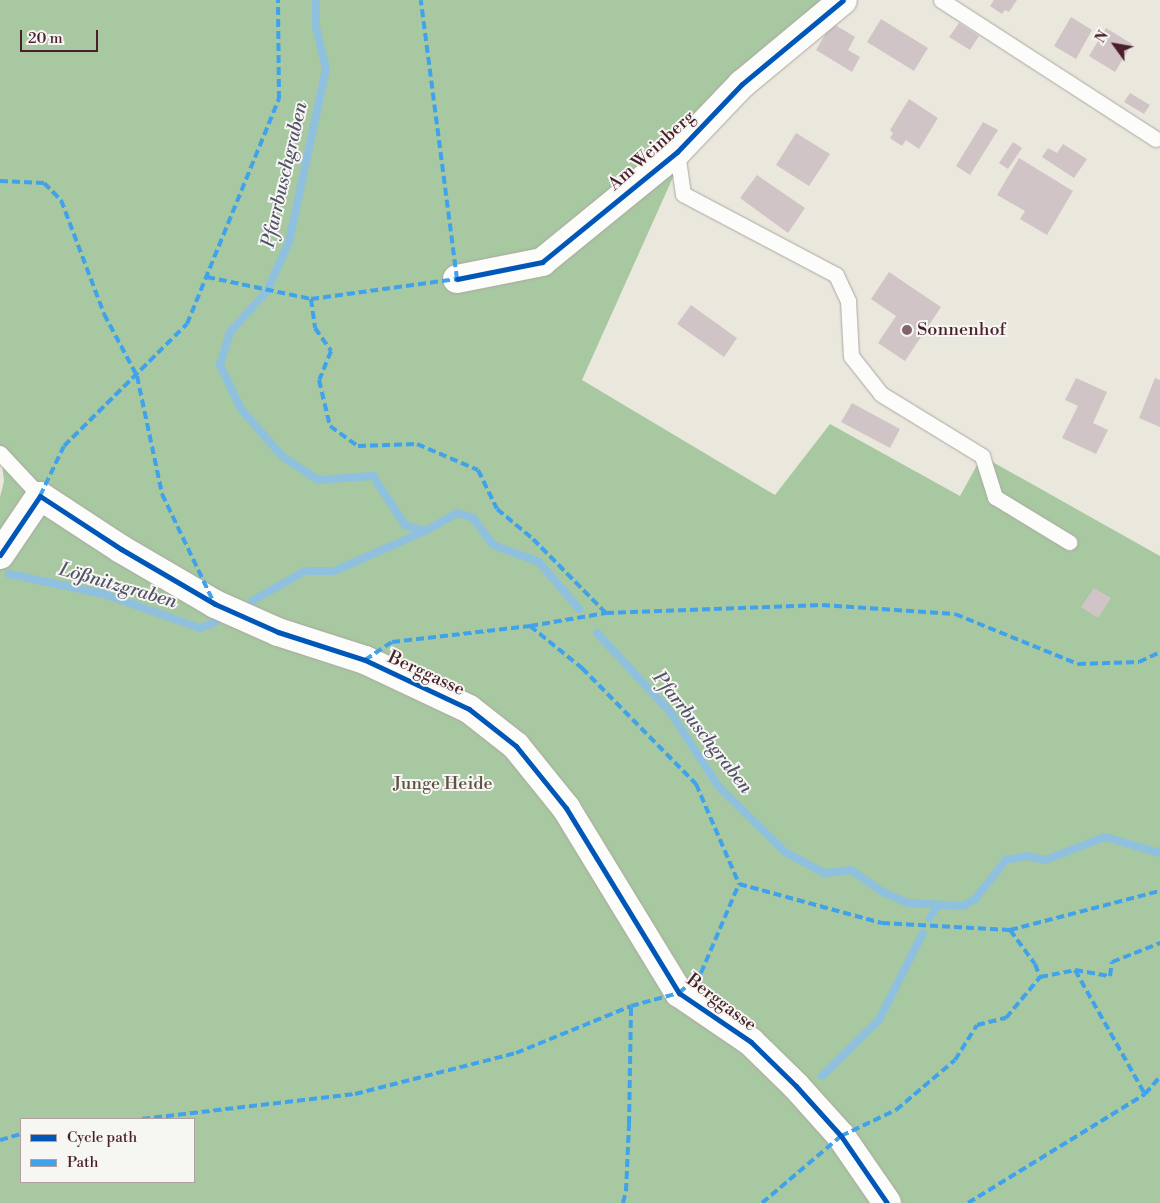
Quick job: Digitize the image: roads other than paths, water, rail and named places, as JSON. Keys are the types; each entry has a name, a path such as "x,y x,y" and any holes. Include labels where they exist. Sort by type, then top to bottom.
{"street":[{"name":"Am Weinberg","path":"457,279 542,262 677,152 742,84 843,0"},
{"path":"0,555 40,496"},
{"name":"Berggasse","path":"40,496 122,550 215,604 278,632 366,660 469,709 516,746 566,808 679,993 750,1042 796,1086 841,1136 887,1203"}],"lane":[{"path":"940,0 1156,139"},
{"path":"677,152 683,194 836,275 848,301 850,356 881,394 982,456 996,497 1070,542"},
{"path":"0,453 40,496"}],"waterway":[{"name":"Pfarrbuschgraben","path":"316,0 316,27 326,69 289,242 267,291 230,332 220,365 241,409 282,456 318,480 373,476 405,525 425,531 457,513 473,518 493,545 539,562 579,609"},
{"name":"Lößnitzgraben","path":"252,601 305,571 334,571 425,531"},
{"name":"Lößnitzgraben","path":"9,574 104,594 200,628 216,622"},
{"name":"Pfarrbuschgraben","path":"597,633 671,713 718,786 785,852 824,873 851,870 883,892 908,903 963,906 975,899 1006,860 1026,856 1045,860 1105,837 1160,853"},
{"path":"930,918 938,904"},
{"path":"822,1076 879,1020 923,933"}],"place":[{"name":"Sonnenhof","path":"907,330"}],"park label":[{"name":"Junge Heide","path":"443,784"}]}
